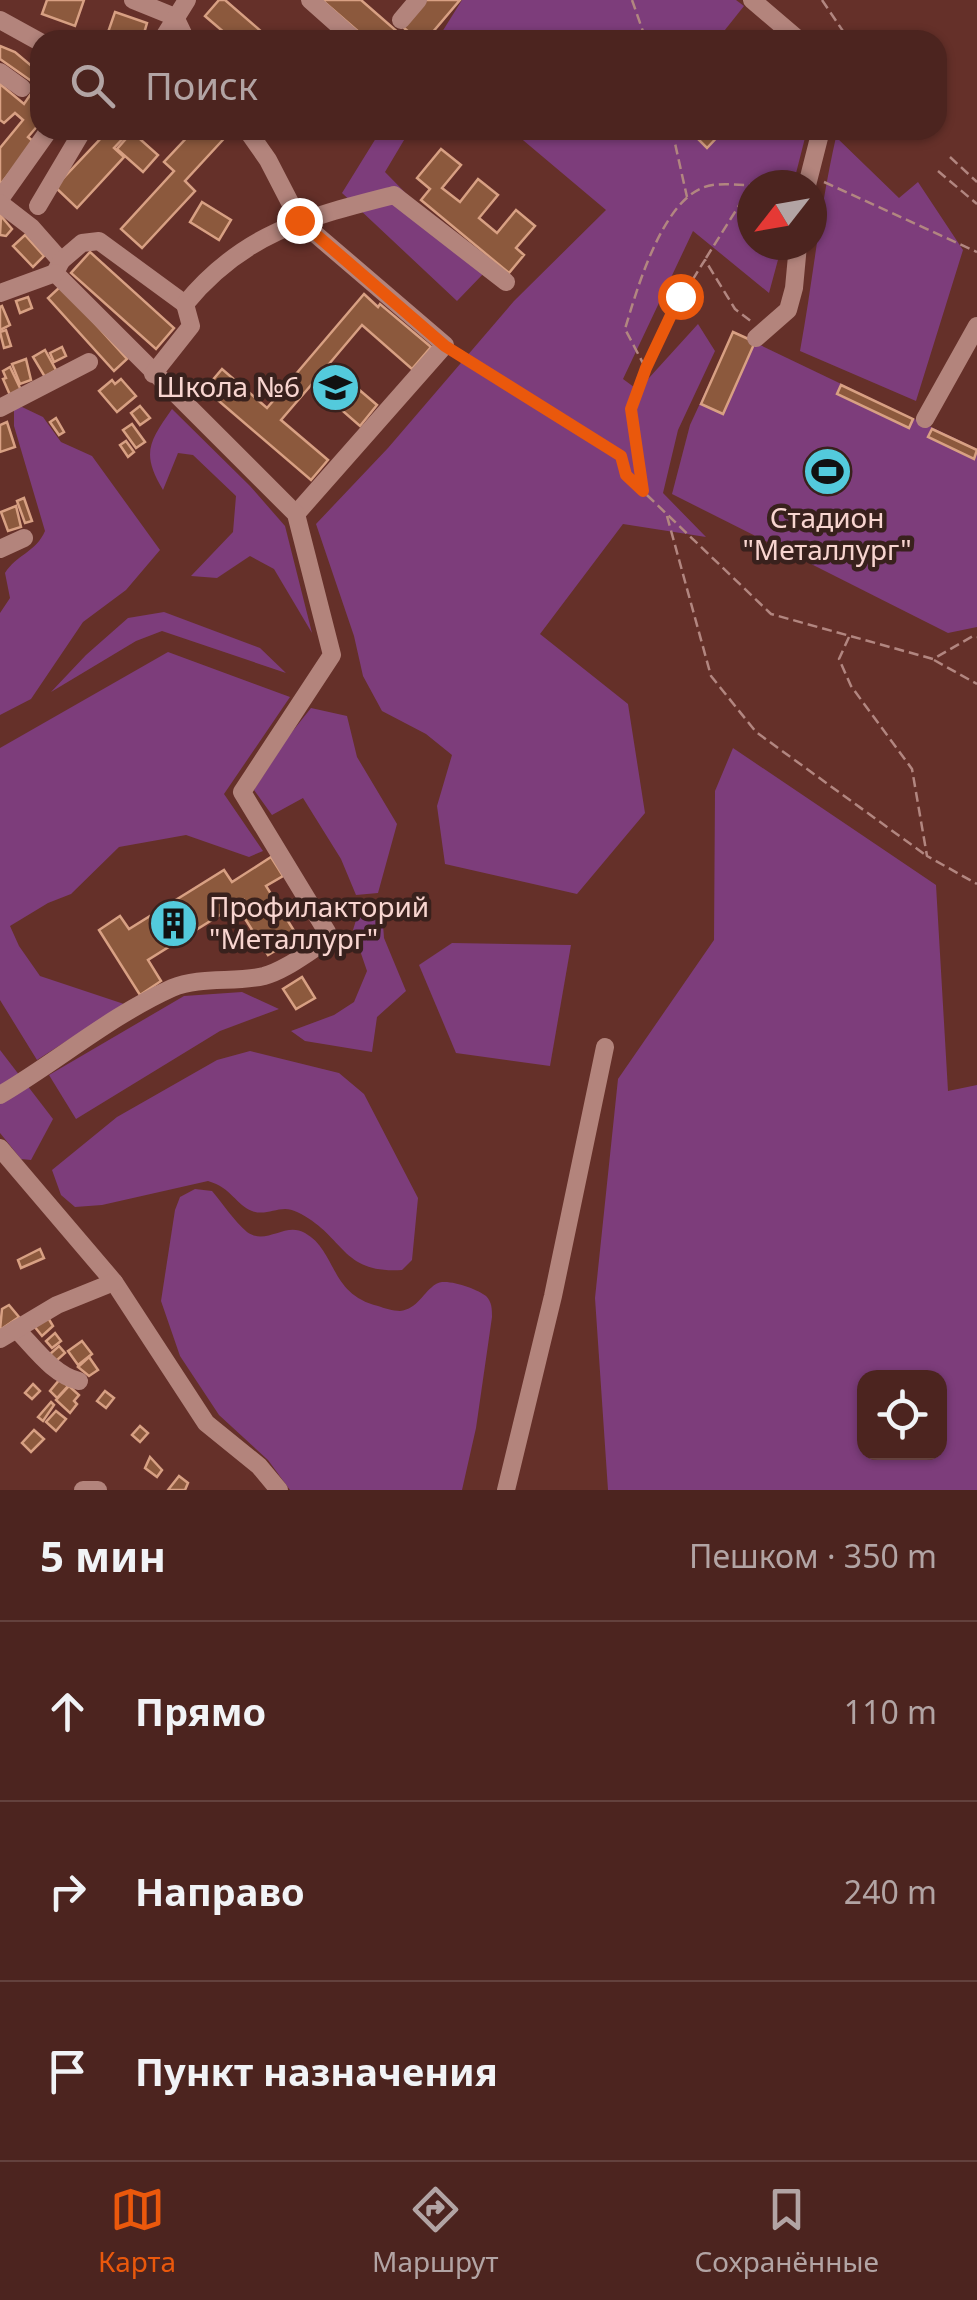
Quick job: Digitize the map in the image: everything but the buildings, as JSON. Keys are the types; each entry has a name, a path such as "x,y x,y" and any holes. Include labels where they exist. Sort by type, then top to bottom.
{"street":[{"path":"132,0 175,17 181,30"},
{"path":"168,30 187,0"},
{"path":"310,0 344,30"},
{"path":"402,20 418,0"},
{"path":"752,0 787,30"},
{"path":"0,20 30,36"},
{"path":"0,72 22,88"},
{"path":"0,1095 101,1028 174,987 270,974 326,942 327,932 242,792 332,655 296,514 153,374 58,267 31,227 0,201 42,140"},
{"path":"38,206 77,140"},
{"path":"254,140 299,220 445,346 296,514"},
{"path":"811,170 818,140"},
{"path":"185,304 207,277 232,256 299,220 398,195 506,282"},
{"path":"0,294 58,267 82,243 99,240 185,304 191,326 153,374"},
{"path":"760,334 788,310 797,260"},
{"path":"925,420 977,326"},
{"path":"0,408 89,362"},
{"path":"0,549 24,538"},
{"path":"506,1490 605,1047"},
{"path":"0,1148 114,1282 206,1422 259,1466 279,1490"},
{"path":"79,1380 68,1378 8,1334 58,1305 114,1282"},
{"path":"83,1490 98,1490"}],"path":[{"path":"632,0 642,30"},
{"path":"822,0 842,30"},
{"path":"674,140 687,197"},
{"path":"950,157 977,182"},
{"path":"938,170 977,204"},
{"path":"646,368 625,330 642,269 682,200 706,186 737,185"},
{"path":"827,188 977,252"},
{"path":"643,491 631,409 680,296 737,208"},
{"path":"704,260 735,309 760,334"},
{"path":"445,346 621,456 626,475 771,614 932,659 977,684"},
{"path":"667,514 711,676 756,732 928,856 976,883"},
{"path":"850,636 839,658 851,686 912,769 928,856"},
{"path":"932,659 977,636"}],"shaded area":[{"path":"462,0 736,0 744,6 725,30 443,30"},
{"path":"375,140 404,140 385,172 484,273 457,301 342,193"},
{"path":"523,140 804,140 797,170 737,170 737,260 778,260 769,293 693,231 623,379 638,390 698,324 715,351 678,430 663,493 706,537 623,524 540,634 628,704 645,813 577,894 445,864 437,806 452,755 426,734 382,711 363,676 354,636 316,524 388,448 514,301 606,210"},
{"path":"835,140 839,140 899,198 918,182 963,250 916,401 800,351 814,260 827,260 827,180"},
{"name":"Стадион \"Металлург\"","path":"733,332 977,449 977,627 948,633 672,494 690,425"},
{"path":"22,407 43,417 61,442 92,456 160,550 126,590 83,622 31,699 0,715 0,613 10,598 5,573 45,531 14,426 14,409"},
{"path":"172,409 285,526 312,633 274,569 250,556 217,578 191,576 233,532 236,496 193,455 178,453 163,490 152,466 151,448"},
{"path":"164,612 260,648 286,673 162,631 136,641 51,692 128,618"},
{"path":"168,652 290,697 224,794 263,851 249,857 186,835 119,847 71,894 10,926 40,976 124,1004 37,1060 0,1000 0,748"},
{"path":"311,708 347,716 357,757 397,824 378,893 356,895 341,859 303,798 272,815 254,790"},
{"path":"733,748 936,885 948,1091 977,1085 977,1490 608,1490 595,1298 618,1079 714,940 715,791"},
{"path":"359,910 382,911 384,938 406,991 377,1017 372,1052 305,1041 291,1031 334,1015 354,1002 367,971 353,930"},
{"path":"452,943 571,945 550,1066 456,1053 419,965"},
{"path":"242,992 279,1009 220,1031 76,1119 49,1075 184,996"},
{"path":"0,1050 53,1119 31,1160 21,1159 0,1133"},
{"path":"250,1051 339,1073 364,1094 418,1198 412,1260 402,1270 366,1266 297,1212 252,1211 208,1181 102,1205 75,1207 61,1195 52,1170 117,1117 217,1060"},
{"path":"195,1189 212,1191 254,1236 290,1230 305,1233 323,1250 350,1292 378,1306 406,1310 440,1282 461,1285 486,1296 492,1317 476,1428 462,1490 290,1490 268,1460 219,1415 180,1356 161,1301 175,1210 180,1197"}],"place":[{"name":"Школа №6","path":"335,387"},
{"name":"Стадион \"Металлург\"","path":"827,471"},
{"name":"Профилакторий \"Металлург\"","path":"174,923"}],"route":[{"path":"299,220 445,346 621,456 626,475 643,491 631,409 680,296"}]}
